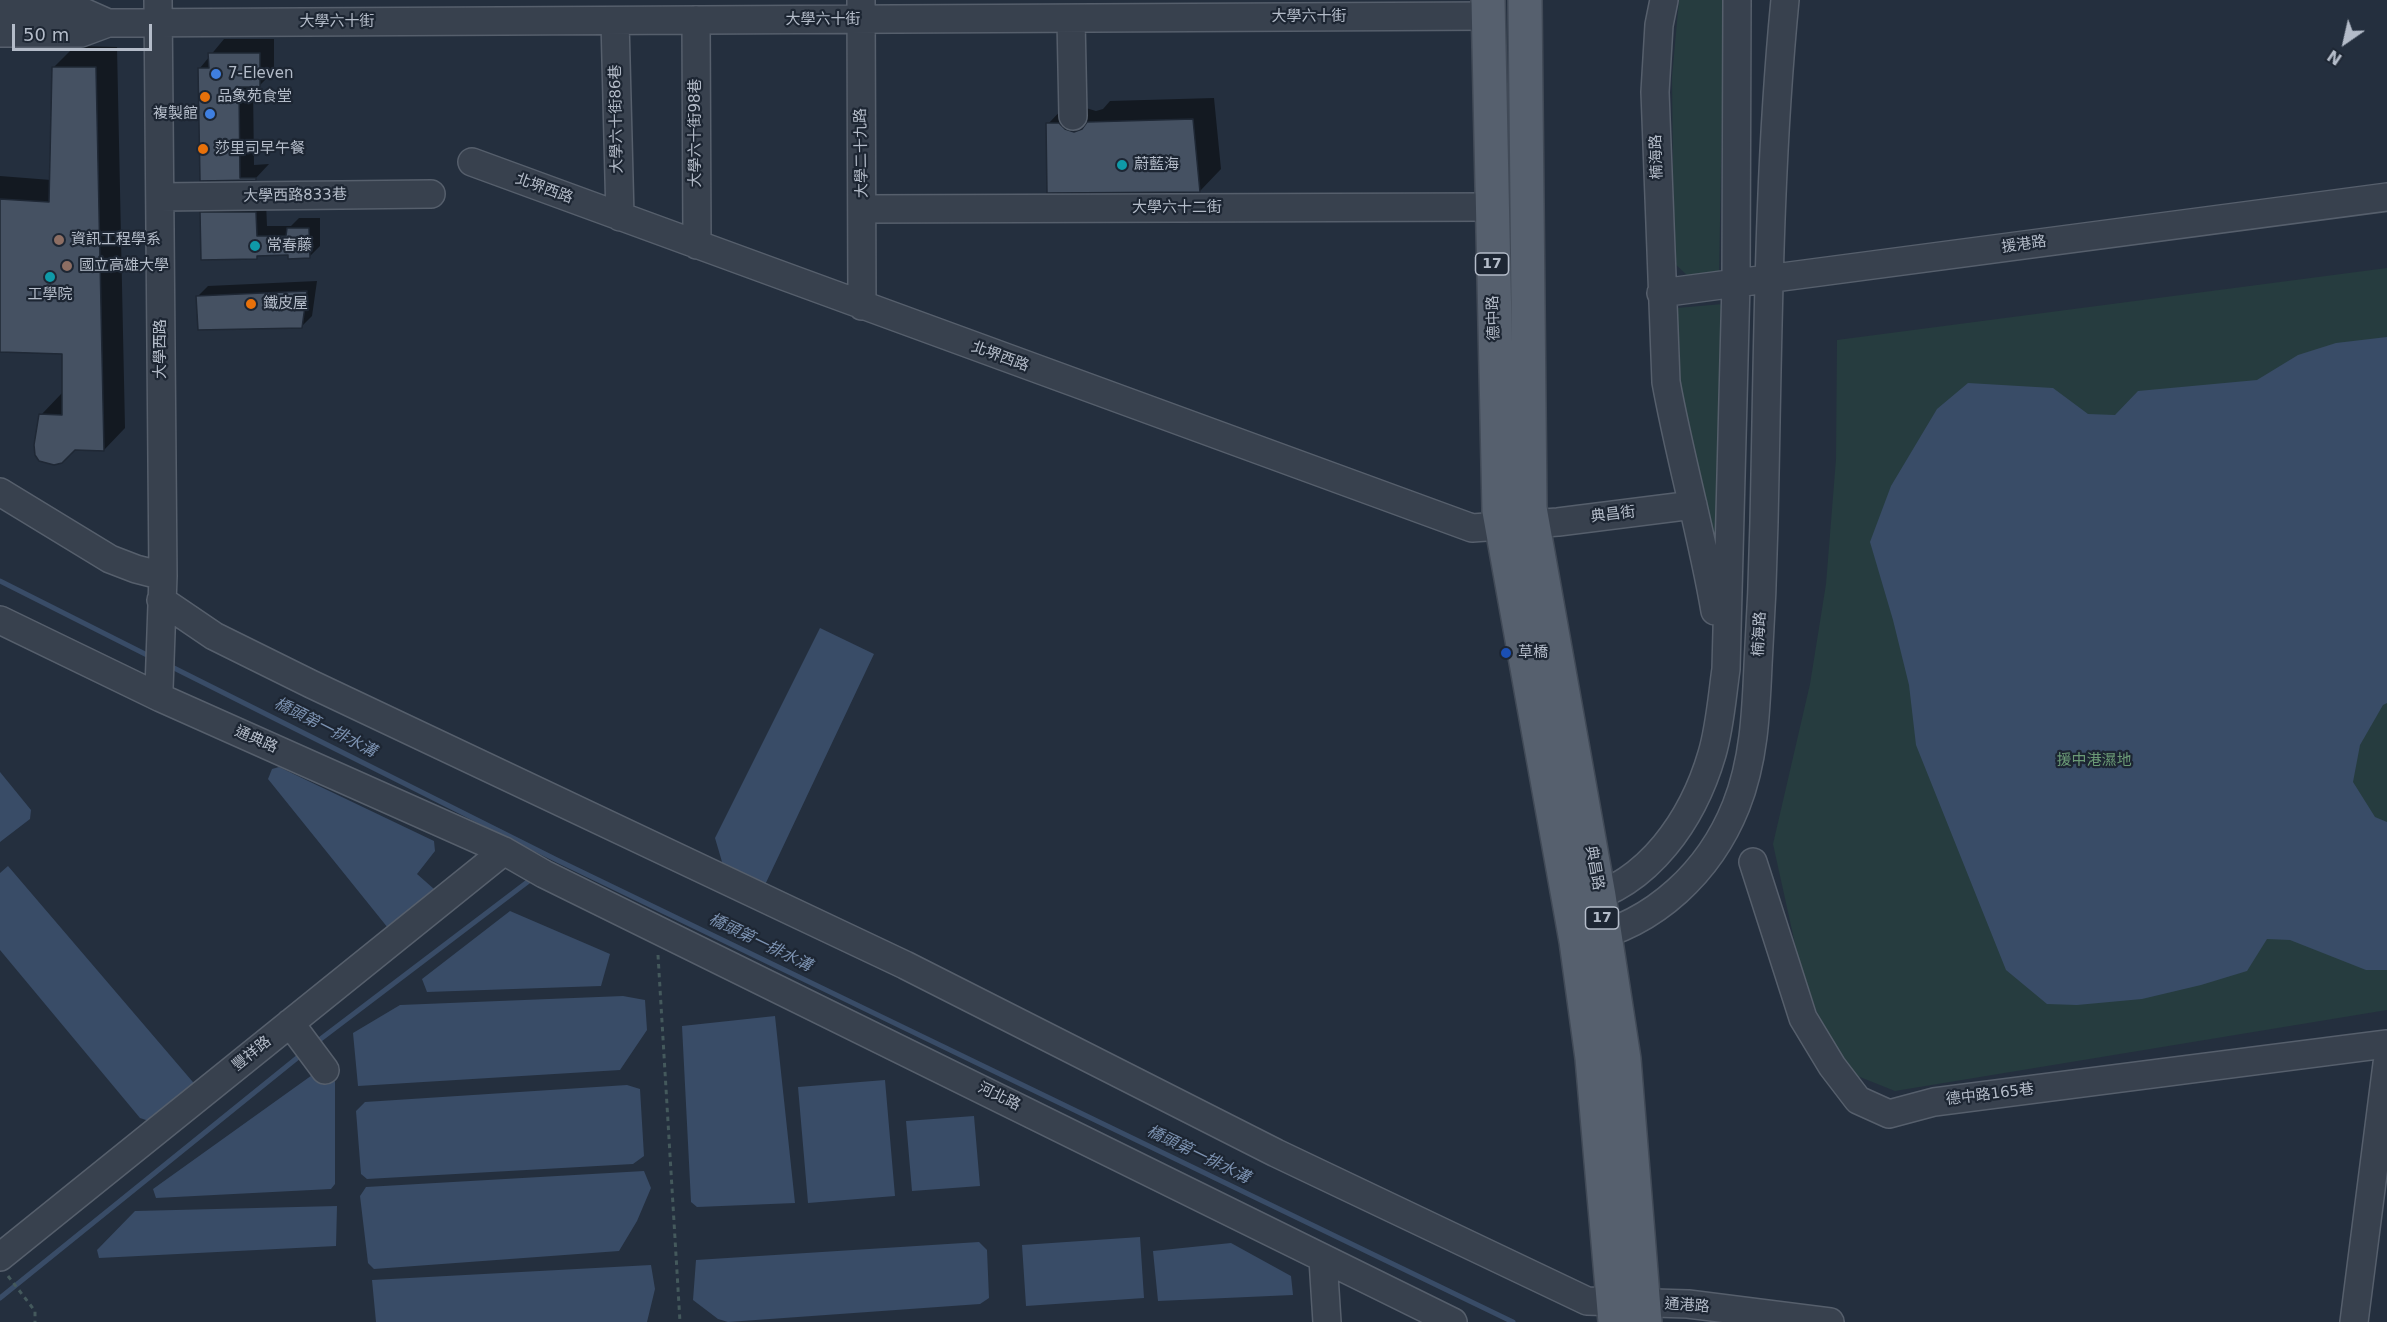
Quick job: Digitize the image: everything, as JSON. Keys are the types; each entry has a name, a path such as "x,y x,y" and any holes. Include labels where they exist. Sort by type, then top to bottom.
{"main road":[{"name":"17","path":"1525,0 1530,508 1533,524"},
{"name":"德中路","path":"1488,8 1500,527"},
{"name":"典昌路","path":"1533,524 1590,938 1592,1058 1629,1313"},
{"name":"典昌路","path":"1500,527 1585,900"}],"street":[{"name":"楠海路","path":"1664,0 1659,25 1655,92 1666,382 1705,552 1726,669"},
{"name":"楠海路","path":"1585,900 1624,884 1645,868 1667,842 1691,807 1712,755 1720,713 1726,669 1736,284 1737,0"},
{"name":"楠海路","path":"1768,0 1767,89 1771,240"},
{"name":"楠海路","path":"1590,938 1632,923 1666,901 1693,876 1724,832 1745,781 1755,729 1761,616 1771,240 1785,0"},
{"name":"大學六十街","path":"108,23 158,12 628,14 696,20 861,10 1071,19 1226,9 1488,8"},
{"name":"大學二十九路","path":"861,10 862,306"},
{"path":"0,12 81,11 108,23"},
{"name":"大學西路","path":"158,12 162,595 160,694"},
{"name":"大學六十街86巷","path":"620,216 628,14"},
{"path":"1071,19 1073,116"},
{"name":"大學六十街98巷","path":"696,20 697,245"},
{"path":"0,33 81,33 108,23"},
{"name":"北堺西路","path":"472,162 1472,528 1533,524"},
{"name":"大學西路833巷","path":"160,197 431,194"},
{"name":"援港路","path":"1661,293 2387,197"},
{"name":"大學六十二街","path":"863,209 1491,207"},
{"name":"通港路","path":"0,492 110,559 136,569 162,595 224,640 905,965 1276,1153 1587,1301 1629,1313 1688,1304 1830,1322"},
{"name":"典昌街","path":"1533,524 1693,505"},
{"name":"通典路","path":"0,620 509,854 544,874"},
{"name":"豐祥路","path":"5,1268 308,1046 509,854"},
{"name":"德中路165巷","path":"1753,862 1803,1018 1832,1066 1858,1100 1889,1114 1934,1102 2387,1044"},
{"name":"河北路","path":"544,874 1453,1322"},
{"path":"2354,1322 2387,1064"},
{"path":"1323,1259 1327,1322"}],"path":[{"path":"656,930 680,1322"},
{"path":"5,1268 35,1311 36,1322"}],"green space":[{"path":"1679,0 1724,0 1719,277 1688,276 1674,263 1672,77"},
{"name":"援中港濕地","path":"2387,268 2387,1010 1895,1091 1850,1073 1816,1010 1797,953 1773,844 1810,684 1826,584 1836,459 1837,340"},
{"path":"1723,304 1720,563 1681,420 1677,308"}],"water":[{"name":"援中港濕地","path":"2387,337 2387,703 2383,705 2360,745 2353,782 2375,817 2387,822 2387,970 2366,970 2290,940 2267,939 2247,971 2201,985 2142,999 2077,1005 2047,1004 2006,970 1916,745 1909,685 1870,542 1891,486 1937,409 1968,383 2053,388 2088,414 2115,415 2138,391 2257,380 2298,355 2336,343"},
{"path":"820,628 874,654 763,889 725,872 715,838"},
{"path":"279,767 434,841 435,851 417,874 434,889 433,900 388,928 268,779 272,769"},
{"path":"0,772 31,810 30,819 0,842"},
{"path":"8,866 198,1088 149,1121 140,1118 0,950 0,873"},
{"path":"510,911 610,954 601,986 427,992 422,979"},
{"path":"623,996 645,1000 647,1030 620,1070 358,1086 353,1033 400,1005"},
{"path":"775,1016 795,1203 697,1207 691,1202 682,1026"},
{"path":"315,1073 331,1073 335,1082 335,1184 331,1189 156,1198 153,1189"},
{"path":"885,1080 895,1196 808,1203 798,1087"},
{"path":"627,1085 640,1089 644,1156 633,1164 367,1179 361,1174 356,1111 365,1102"},
{"path":"974,1116 980,1186 912,1191 906,1121"},
{"path":"644,1171 651,1188 637,1221 619,1251 374,1269 368,1263 360,1196 366,1187"},
{"path":"337,1206 336,1246 99,1258 97,1250 135,1211"},
{"path":"1140,1237 1144,1298 1026,1306 1022,1245"},
{"path":"979,1242 987,1250 989,1298 980,1304 728,1322 718,1319 693,1300 696,1260"},
{"path":"1231,1243 1291,1276 1293,1295 1158,1301 1153,1251"},
{"path":"651,1265 655,1289 647,1322 376,1322 372,1280"}],"building":[{"path":"208,53 260,53 260,87 239,87 240,178 256,178 256,180 200,181 198,68 209,68"},
{"name":"工學院","path":"52,67 96,67 104,451 75,450 62,463 54,465 39,461 35,455 34,445 39,414 62,415 62,354 0,352 0,199 49,202"},
{"name":"蔚藍海","path":"1193,119 1200,192 1047,193 1046,123 1059,123 1065,129 1074,132 1082,129 1087,122"},
{"name":"常春藤","path":"200,212 256,212 257,236 286,236 287,228 309,228 310,258 288,259 288,255 257,256 257,259 201,260"},
{"name":"鐵皮屋","path":"307,291 302,328 198,330 196,296"}],"waterway":[{"name":"橋頭第一排水溝","path":"0,581 151,657"},
{"name":"橋頭第一排水溝","path":"168,665 557,860 1513,1322"},
{"path":"314,1044 534,877"},
{"path":"0,1298 302,1054"}],"place":[{"name":"7-Eleven","path":"216,74"},
{"name":"品象苑食堂","path":"205,97"},
{"name":"複製館","path":"210,114"},
{"name":"莎里司早午餐","path":"203,149"},
{"name":"蔚藍海","path":"1122,165"},
{"name":"資訊工程學系","path":"59,240"},
{"name":"常春藤","path":"255,246"},
{"name":"國立高雄大學","path":"67,266"},
{"name":"工學院","path":"50,277"},
{"name":"鐵皮屋","path":"251,304"},
{"name":"草橋","path":"1506,653"}]}
